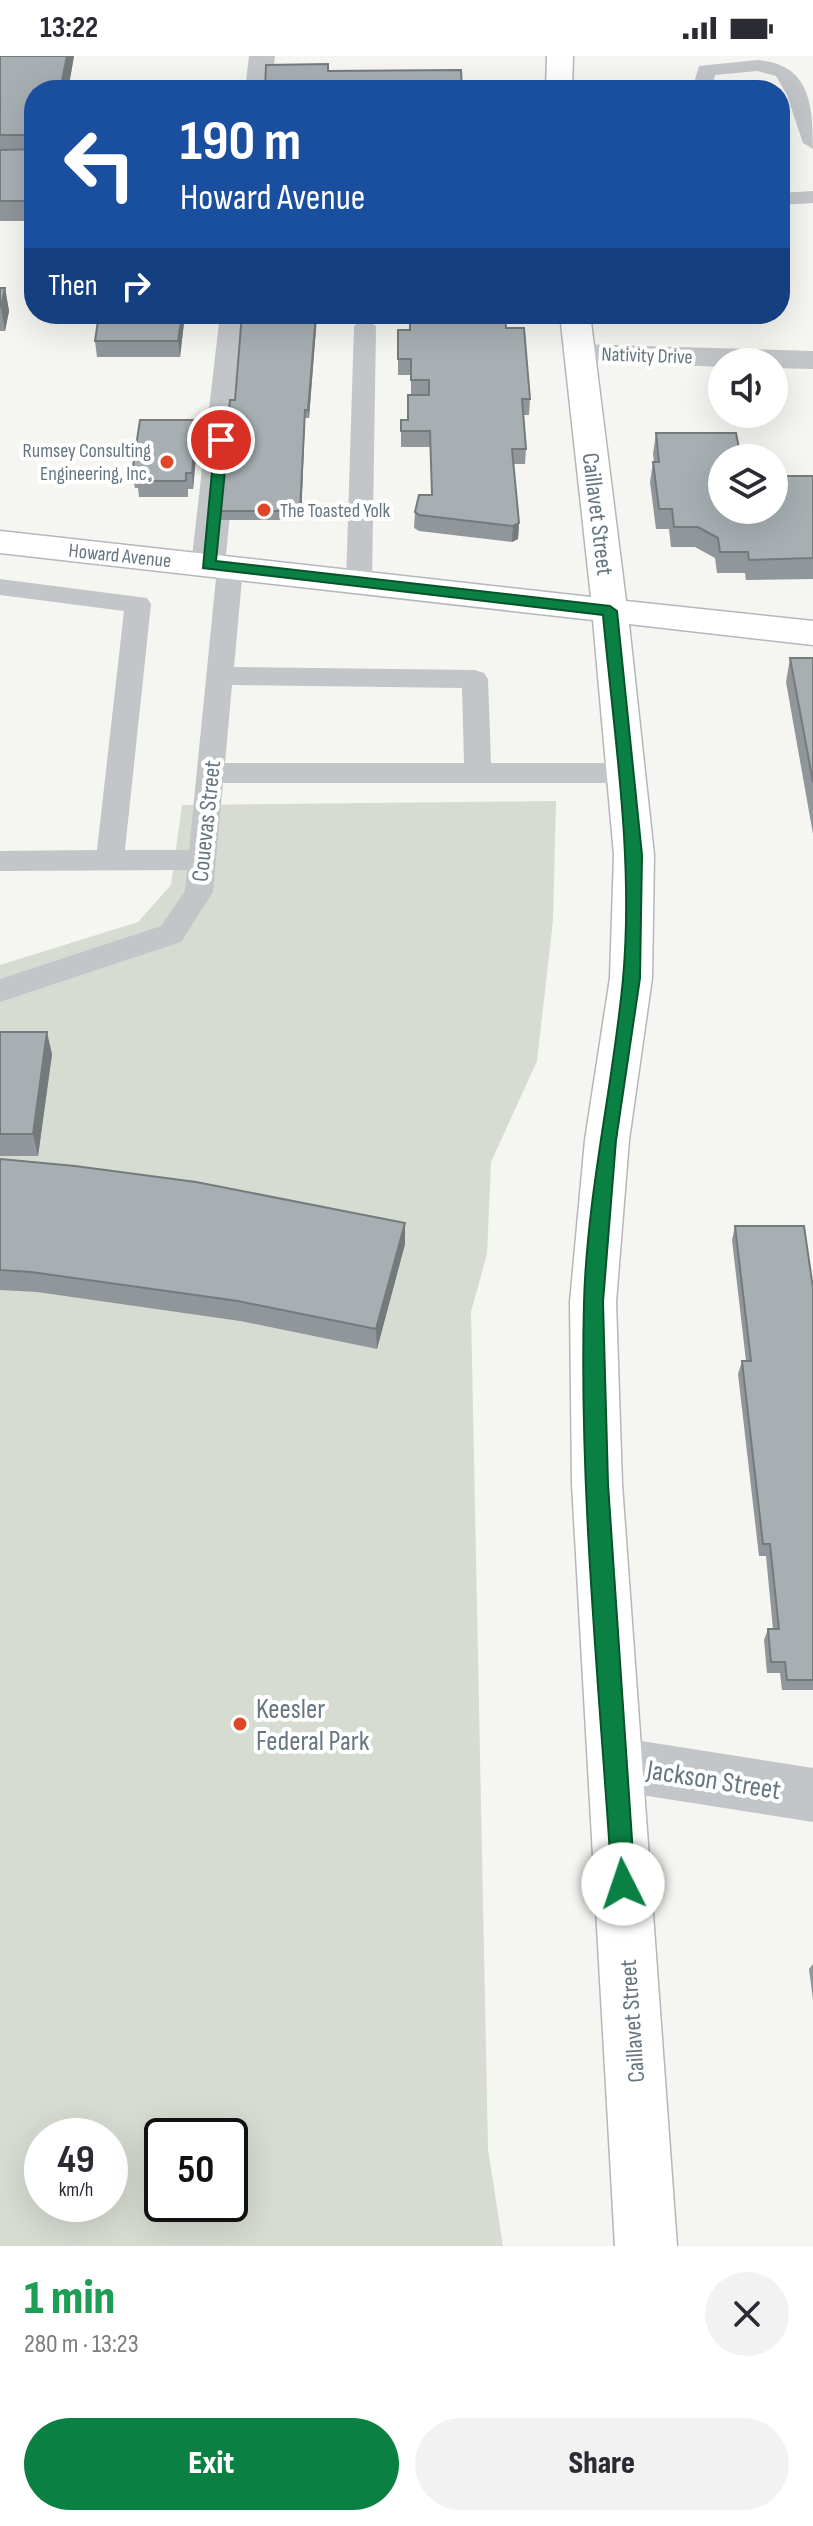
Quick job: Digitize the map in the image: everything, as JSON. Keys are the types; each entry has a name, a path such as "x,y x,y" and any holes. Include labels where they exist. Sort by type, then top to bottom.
{"main road":[{"path":"559,80 560,56"},
{"name":"Caillavet Street","path":"576,324 610,611 634,855 631,978 607,1140 593,1302 597,1484 646,2246"},
{"name":"Howard Avenue","path":"0,542 813,633"}],"street":[{"path":"259,80 262,56"},
{"name":"Couevas Street","path":"219,566 234,324"},
{"name":"Nativity Drive","path":"578,353 813,360"},
{"name":"Jackson Street","path":"616,1764 813,1795"}],"lane":[{"path":"704,80 706,70 778,66 790,74 813,143"},
{"path":"790,198 813,197"},
{"path":"359,583 365,326"},
{"name":"Couevas Street","path":"0,991 171,934 199,892 220,676 219,566"},
{"path":"0,587 138,604 110,860"},
{"path":"220,676 475,679 478,773"},
{"path":"211,773 627,773"},
{"path":"0,861 202,860"}],"shaded area":[{"name":"Keesler Federal Park","path":"556,801 553,920 537,1061 491,1162 487,1254 471,1312 488,2149 503,2246 0,2246 0,965 138,922 171,885 182,805"}],"building":[{"path":"0,56 67,56 62,80 24,80 24,135 0,135"},
{"path":"328,64 328,71 461,70 462,80 265,80 266,65"},
{"path":"24,149 24,201 0,201 0,150"},
{"path":"0,288 5,288 1,307 0,307"},
{"path":"98,324 181,324 178,341 95,341"},
{"path":"241,324 315,324 308,410 305,410 300,511 220,511 230,400 235,400"},
{"path":"410,324 506,324 506,328 524,328 530,399 522,399 526,449 512,449 519,523 513,526 419,515 415,512 419,495 432,495 430,431 401,431 401,420 408,420 408,395 429,395 429,380 411,380 411,359 398,359 398,330 410,330"},
{"name":"Rumsey Consulting Engineering, Inc.","path":"140,420 197,420 192,473 186,473 186,481 137,481 138,473 132,473"},
{"path":"656,433 736,433 738,444 708,444 708,524 788,524 788,476 813,476 813,558 749,560 748,552 720,552 718,538 698,527 674,527 672,509 659,509 653,462 659,462"},
{"path":"790,658 813,658 813,782"},
{"path":"0,1032 47,1032 33,1134 0,1134"},
{"path":"0,1159 196,1182 405,1223 376,1329 238,1301 0,1270"},
{"path":"735,1226 804,1226 813,1288 813,1680 787,1680 785,1662 771,1662 768,1629 779,1629 770,1544 763,1544 742,1361 751,1361"}],"place":[{"name":"Rumsey Consulting Engineering, Inc.","path":"167,462"},
{"name":"The Toasted Yolk","path":"264,510"},
{"name":"Keesler Federal Park","path":"240,1724"}],"route":[{"path":"221,440 208,565 610,611 634,855 631,978 607,1140 593,1302 597,1484 623,1884"}]}
